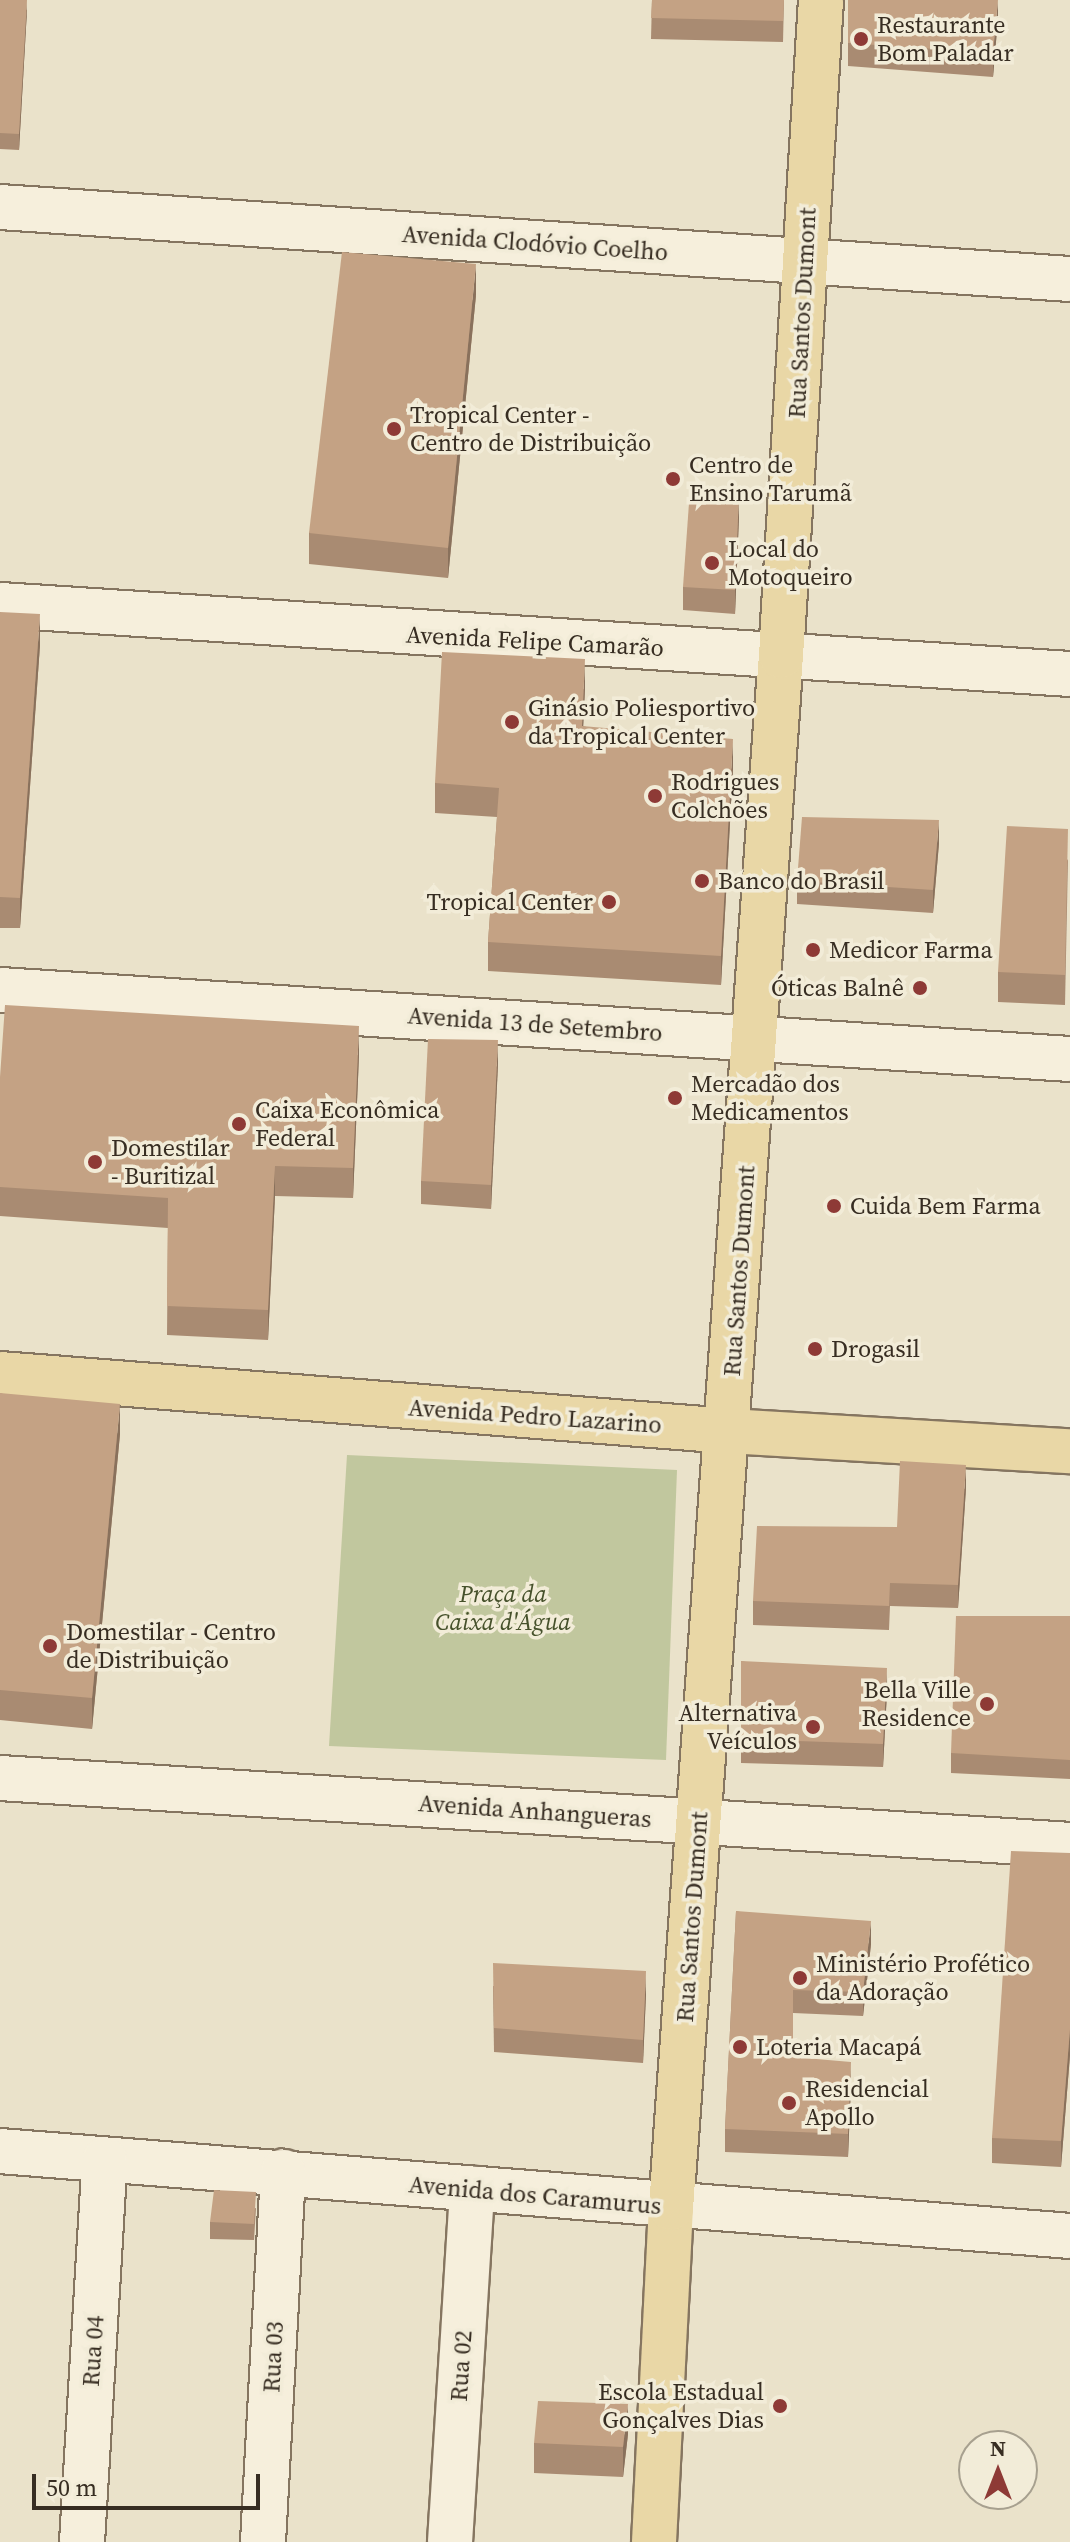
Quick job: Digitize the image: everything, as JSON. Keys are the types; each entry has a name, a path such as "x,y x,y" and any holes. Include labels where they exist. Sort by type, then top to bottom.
{"main road":[{"name":"Rua Santos Dumont","path":"654,2542 671,2208 729,1431 821,0"},
{"name":"Avenida Pedro Lazarino","path":"0,1374 729,1431 1070,1451"}],"street":[{"name":"Avenida Clodóvio Coelho","path":"0,207 1070,279"},
{"name":"Avenida Felipe Camarão","path":"0,605 1070,674"},
{"name":"Avenida 13 de Setembro","path":"0,990 1070,1059"},
{"name":"Avenida Anhangueras","path":"0,1778 1070,1845"},
{"name":"Avenida dos Caramurus","path":"0,2151 283,2172 671,2208 1070,2236"},
{"name":"Rua 04","path":"82,2542 105,2160"},
{"name":"Rua 03","path":"263,2542 283,2172"},
{"name":"Rua 02","path":"450,2542 472,2189"}],"green space":[{"name":"Praça da Caixa d'Água","path":"347,1455 677,1470 666,1760 329,1746"}],"building":[{"path":"0,0 27,0 19,134 0,133"},
{"path":"652,0 784,0 783,21 651,18"},
{"path":"848,0 998,0 993,53 848,43"},
{"name":"Tropical Center - Centro de Distribuição","path":"342,252 476,264 448,548 309,533"},
{"name":"Local do Motoqueiro","path":"690,489 739,493 735,590 683,587"},
{"path":"0,612 40,614 20,898 0,897"},
{"path":"442,652 585,659 582,726 733,739 721,956 488,942 499,788 435,783"},
{"path":"802,817 939,820 933,890 797,881"},
{"path":"1007,826 1068,829 1065,975 998,972"},
{"path":"5,1005 359,1026 353,1168 275,1166 268,1310 167,1306 168,1198 0,1187 0,1077"},
{"path":"428,1039 498,1040 491,1185 421,1181"},
{"name":"Domestilar - Centro de Distribuição","path":"0,1393 120,1404 92,1698 0,1690"},
{"path":"900,1461 966,1465 958,1585 890,1583 889,1606 753,1601 757,1526 897,1527"},
{"path":"956,1616 1070,1616 1070,1760 951,1753"},
{"name":"Alternativa Veículos","path":"741,1661 887,1668 883,1744 741,1739"},
{"path":"1011,1851 1070,1853 1070,2029 1061,2141 992,2138"},
{"path":"736,1911 871,1921 863,1992 793,1990 793,2057 851,2062 848,2134 725,2129"},
{"path":"493,1963 646,1971 643,2040 494,2028"},
{"path":"214,2190 256,2192 254,2224 210,2222"},
{"path":"538,2401 628,2404 623,2447 534,2443"}],"place":[{"name":"Restaurante Bom Paladar","path":"861,39"},
{"name":"Tropical Center - Centro de Distribuição","path":"394,429"},
{"name":"Centro de Ensino Tarumã","path":"673,479"},
{"name":"Local do Motoqueiro","path":"712,563"},
{"name":"Ginásio Poliesportivo da Tropical Center","path":"512,722"},
{"name":"Rodrigues Colchões","path":"655,796"},
{"name":"Banco do Brasil","path":"702,881"},
{"name":"Tropical Center","path":"609,902"},
{"name":"Medicor Farma","path":"813,950"},
{"name":"Óticas Balnê","path":"920,988"},
{"name":"Mercadão dos Medicamentos","path":"675,1098"},
{"name":"Caixa Econômica Federal","path":"239,1124"},
{"name":"Domestilar - Buritizal","path":"95,1162"},
{"name":"Cuida Bem Farma","path":"834,1206"},
{"name":"Drogasil","path":"815,1349"},
{"name":"Domestilar - Centro de Distribuição","path":"50,1646"},
{"name":"Bella Ville Residence","path":"987,1704"},
{"name":"Alternativa Veículos","path":"813,1727"},
{"name":"Ministério Profético da Adoração","path":"800,1978"},
{"name":"Loteria Macapá","path":"740,2047"},
{"name":"Residencial Apollo","path":"789,2103"},
{"name":"Escola Estadual Gonçalves Dias","path":"780,2406"}]}
